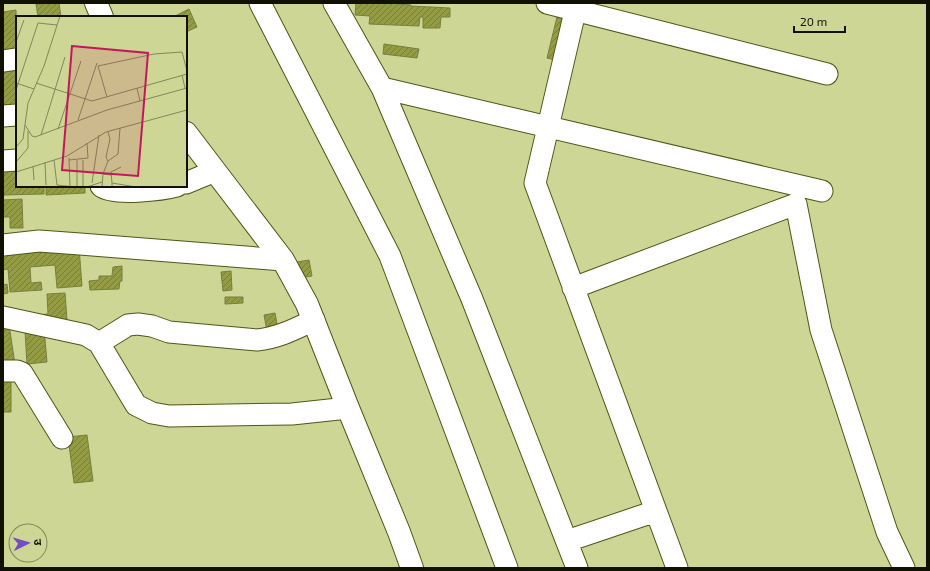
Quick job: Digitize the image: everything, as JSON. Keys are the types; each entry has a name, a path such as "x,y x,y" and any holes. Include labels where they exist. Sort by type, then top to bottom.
{"main road":[{"path":"96,3 102,16"},
{"path":"187,134 283,260 307,304 399,532 412,568"}],"street":[{"path":"260,3 390,256 507,568"},
{"path":"334,3 382,88 472,299 577,568"},
{"path":"547,3 576,6 827,74"},
{"path":"576,6 535,183 677,568"},
{"path":"3,61 16,59"},
{"path":"382,88 822,191"},
{"path":"3,116 16,115"},
{"path":"3,161 16,160"},
{"path":"187,182 215,171"},
{"path":"103,187 117,191 160,190 173,187"},
{"path":"574,288 796,204 821,330 887,532 904,568"},
{"path":"3,245 38,242 80,244 283,260"},
{"path":"3,317 86,335 99,343 136,405 152,413 169,416 292,414 348,408"},
{"path":"99,343 128,325 138,324 152,326 169,332 257,340 270,339 314,320"},
{"path":"3,371 17,371 22,373 62,438"},
{"path":"567,541 656,511"}],"building":[{"path":"59,3 61,16 38,16 36,4"},
{"path":"356,3 397,3 411,6 450,8 450,17 441,17 440,28 423,28 423,17 420,17 419,26 369,24 370,16 355,15"},
{"path":"189,9 197,27 187,32 187,16 175,16"},
{"path":"16,10 16,52 3,58 3,12"},
{"path":"557,17 568,20 558,61 547,58"},
{"path":"384,44 419,49 417,58 383,54"},
{"path":"16,64 16,108 3,110 3,66"},
{"path":"3,165 16,165 16,187 44,187 44,194 4,195 3,198"},
{"path":"46,187 85,187 85,193 46,195"},
{"path":"22,199 23,228 10,228 10,217 3,217 3,200"},
{"path":"79,247 82,286 57,288 55,265 30,267 31,283 41,282 42,290 10,292 8,269 3,270 3,254"},
{"path":"309,260 312,276 299,278 297,262"},
{"path":"122,266 122,281 120,281 119,289 90,290 89,281 99,280 99,276 112,276 113,267"},
{"path":"231,271 232,290 223,291 221,272"},
{"path":"7,284 8,293 3,294 3,285"},
{"path":"65,293 67,320 37,321 37,315 48,314 47,294"},
{"path":"225,297 243,297 243,303 225,304"},
{"path":"275,313 278,329 267,331 264,315"},
{"path":"9,325 15,364 3,366 3,326"},
{"path":"44,329 47,362 27,364 25,331"},
{"path":"3,377 11,377 11,412 3,412"},
{"path":"87,435 93,481 74,483 68,437"}]}
